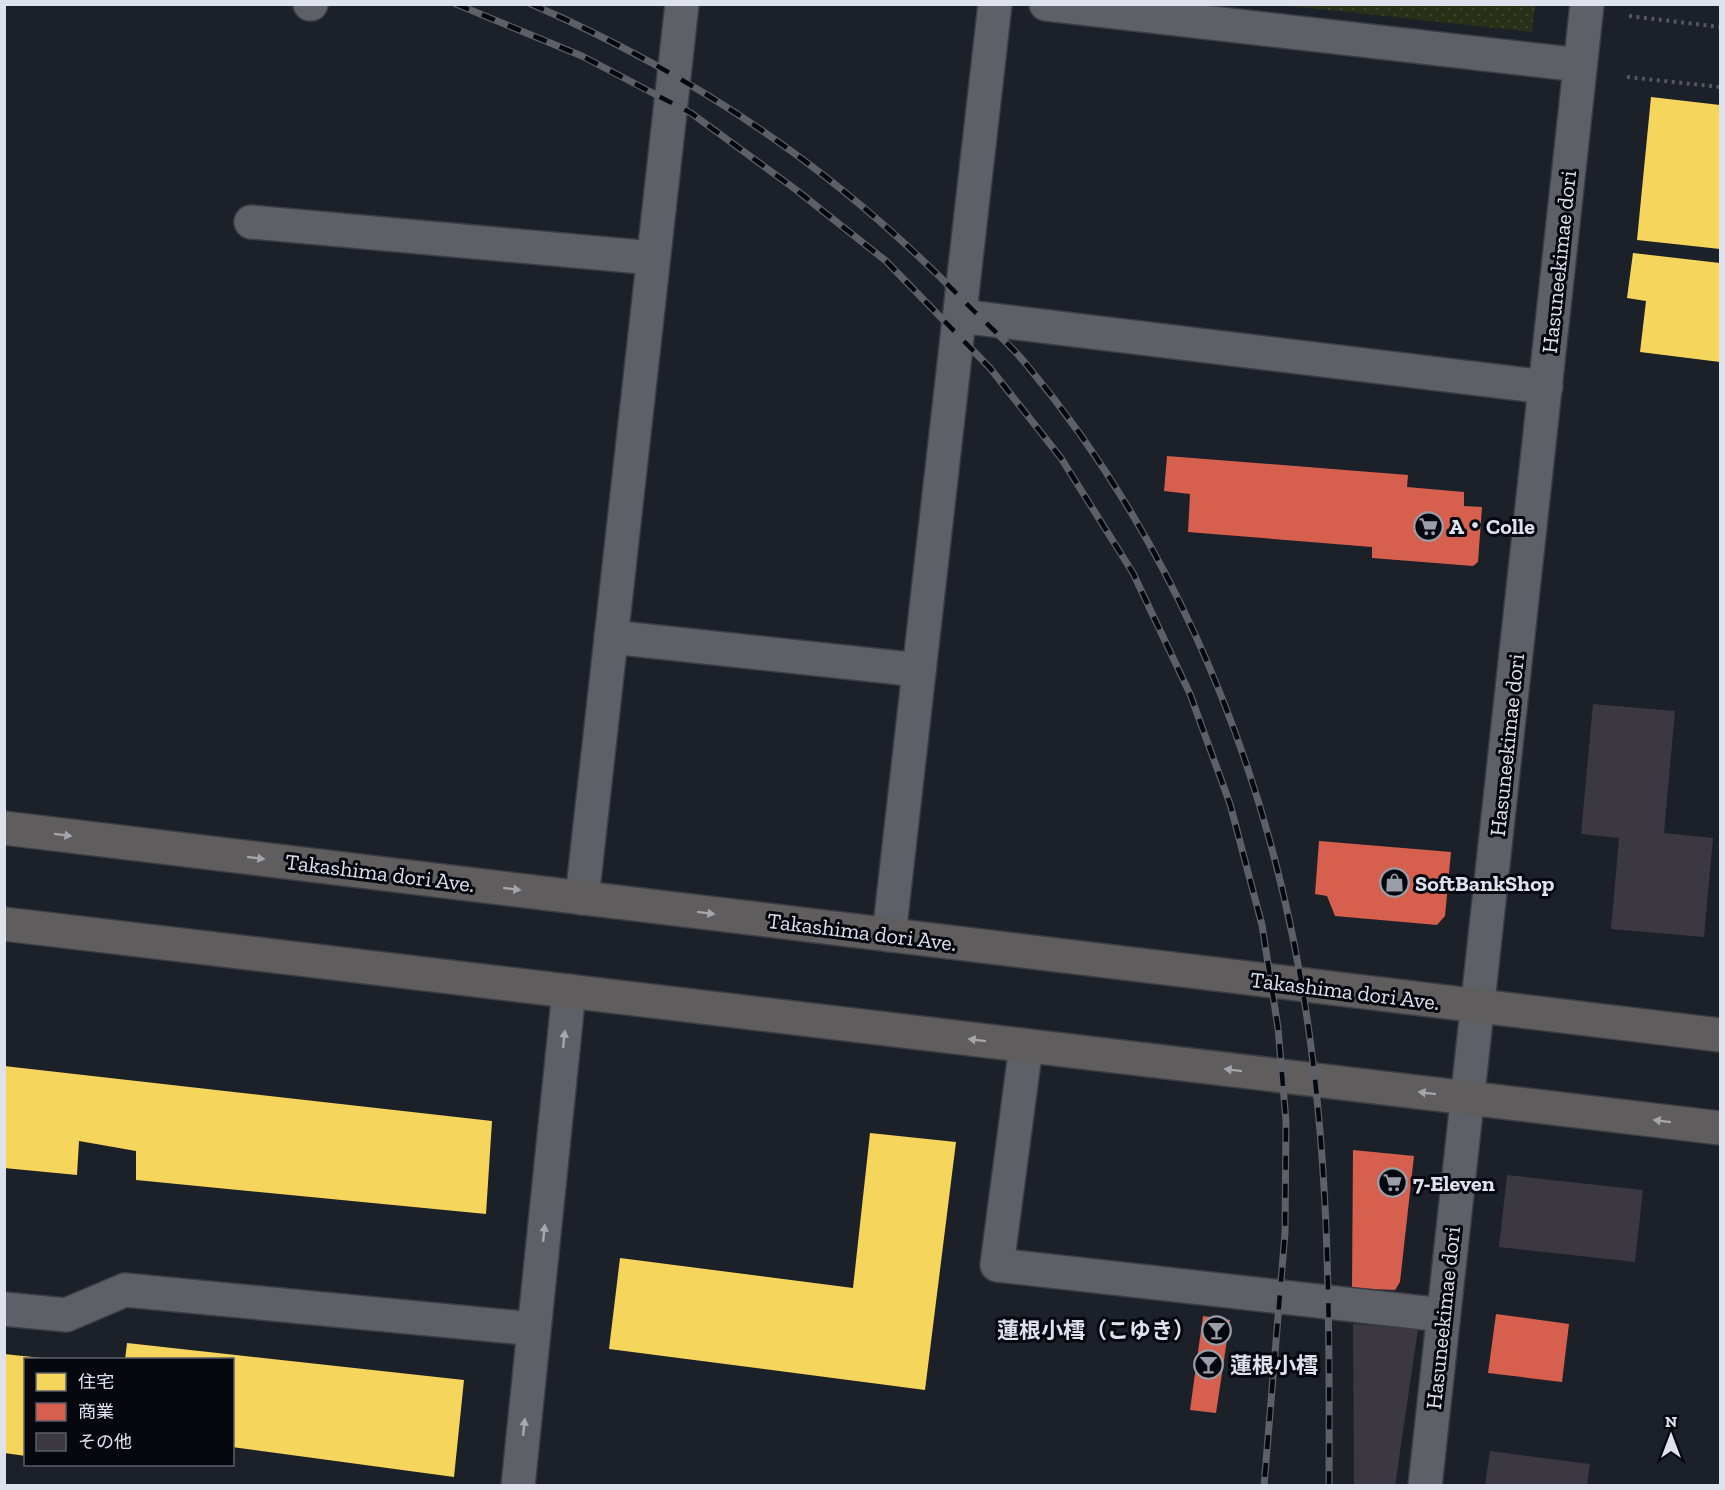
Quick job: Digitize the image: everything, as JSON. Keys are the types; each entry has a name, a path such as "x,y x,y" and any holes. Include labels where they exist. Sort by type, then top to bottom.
{"main road":[{"name":"Takashima dori Ave.","path":"4,828 1720,1035"},
{"path":"4,924 1720,1128"}],"street":[{"path":"582,898 682,4"},
{"path":"890,935 995,4"},
{"path":"1046,4 1580,65"},
{"name":"Hasuneekimae dori","path":"1425,1485 1587,8"},
{"path":"251,222 653,258"},
{"path":"960,316 1546,387"},
{"path":"611,637 919,670"},
{"path":"518,1485 569,991"},
{"path":"1026,1046 997,1265 1443,1315"},
{"path":"4,1309 66,1315 125,1290 534,1329"}],"path":[{"path":"1587,8 1720,27"},
{"path":"1627,77 1720,87"}],"green space":[{"path":"1282,5 1535,5 1532,32"}],"building: 住宅":[{"path":"1651,97 1720,105 1720,249 1637,240"},
{"path":"1633,253 1720,263 1720,362 1640,352 1646,301 1627,298"},
{"path":"4,1066 492,1121 486,1214 136,1180 136,1151 79,1141 77,1175 4,1168"},
{"path":"870,1133 956,1142 925,1390 609,1349 620,1258 853,1288"},
{"path":"127,1343 464,1380 454,1477 234,1447 234,1358 125,1358"},
{"path":"4,1354 42,1358 24,1358 24,1456 4,1453"}],"building: 商業":[{"path":"1167,456 1408,475 1407,487 1464,492 1464,506 1482,507 1478,562 1473,566 1372,558 1372,547 1188,532 1190,494 1164,491"},
{"path":"1319,841 1451,852 1445,916 1437,925 1335,916 1327,896 1315,894"},
{"path":"1353,1150 1414,1156 1400,1282 1395,1290 1352,1288"},
{"path":"1496,1314 1569,1324 1562,1382 1488,1373"},
{"name":"蓮根小樰","path":"1203,1316 1230,1320 1216,1413 1190,1410"}],"building: その他":[{"path":"1593,704 1675,711 1664,833 1713,838 1704,937 1611,929 1619,838 1581,834"},
{"path":"1507,1175 1643,1190 1635,1262 1499,1247"},
{"path":"1353,1324 1418,1329 1395,1486 1354,1486"},
{"path":"1490,1451 1590,1464 1587,1486 1485,1486"}],"railway":[{"path":"456,4 582,56 691,113 795,189 886,261 990,368 1061,458 1133,573 1190,694 1230,804 1262,925 1278,1028 1286,1121 1285,1233 1264,1486"},
{"path":"531,4 651,62 762,130 814,168 914,252 1026,364 1075,428 1120,495 1160,564 1196,637 1227,711 1254,787 1276,865 1294,943 1315,1077 1321,1145 1328,1281 1329,1486"}],"place":[{"name":"A・Colle","path":"1428,526"},
{"name":"SoftBankShop","path":"1394,883"},
{"name":"7-Eleven","path":"1392,1183"},
{"name":"蓮根小樰（こゆき）","path":"1216,1330"},
{"name":"蓮根小樰","path":"1209,1365"}]}
